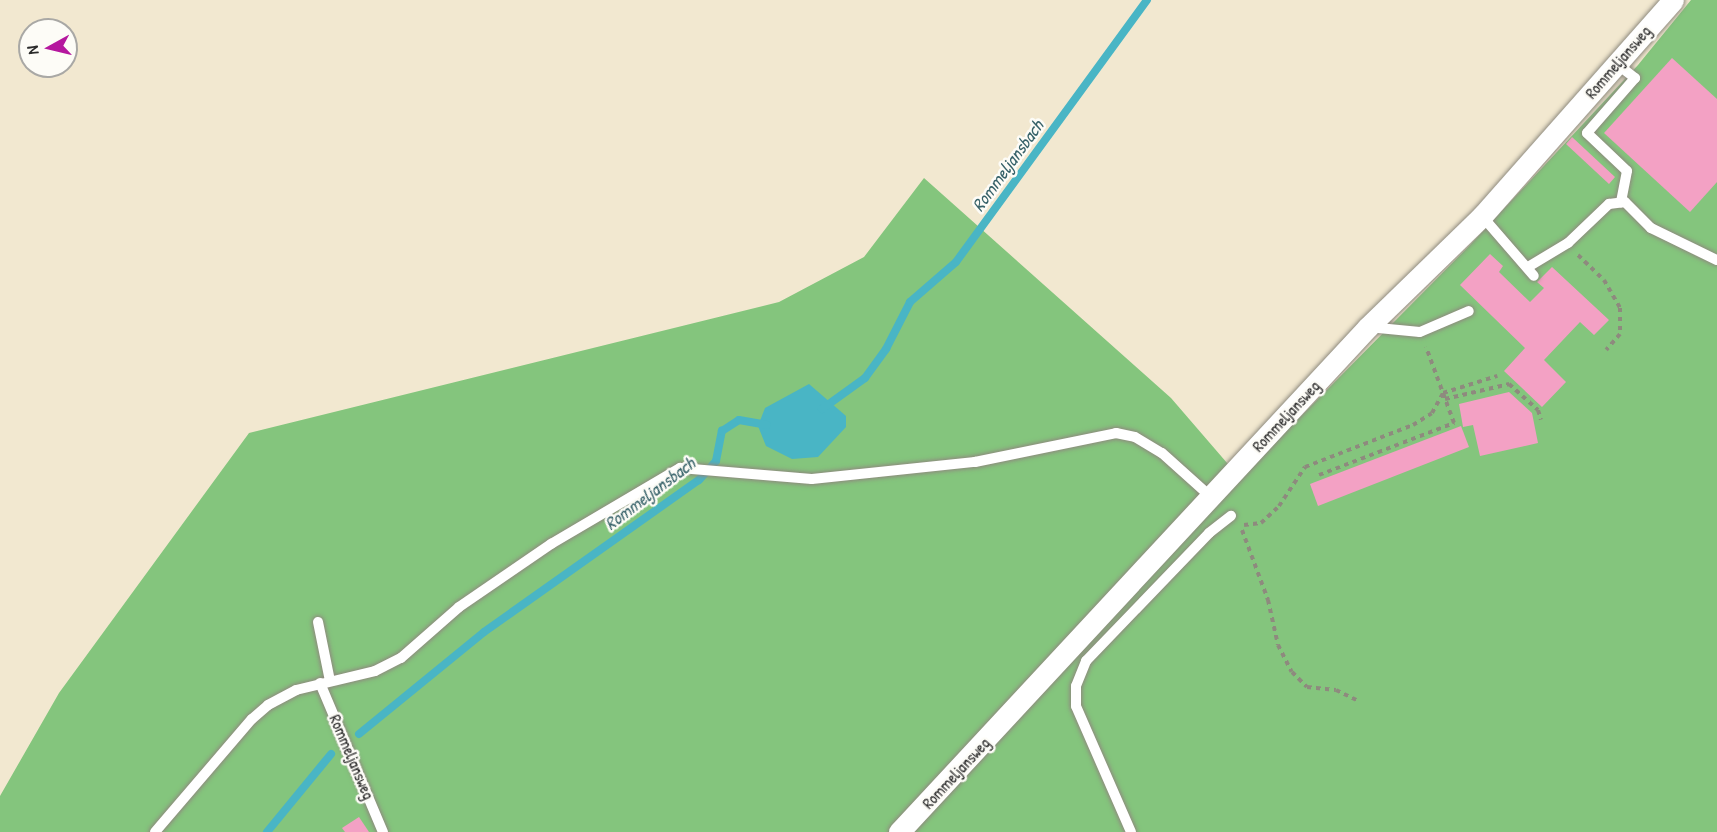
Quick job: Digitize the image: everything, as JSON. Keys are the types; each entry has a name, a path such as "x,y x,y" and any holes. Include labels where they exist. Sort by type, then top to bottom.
{"street":[{"name":"Rommeljansweg","path":"899,832 1368,327 1482,216 1673,0"}],"lane":[{"path":"1617,64 1635,78 1587,133 1627,171 1621,202"},
{"path":"1482,216 1531,271 1568,243 1609,204 1621,202"},
{"path":"1621,202 1651,228 1717,260"},
{"path":"1368,327 1420,332 1469,310"},
{"path":"155,832 252,719 284,695 325,682 375,671 401,658 459,607 551,543 680,468 694,466 789,480 812,479 975,462 1116,433 1136,437 1162,453 1210,496"},
{"path":"1131,832 1076,706 1076,686 1086,661 1209,532 1232,516"},
{"name":"Rommeljansweg","path":"318,622 325,682 384,832"}],"path":[{"path":"1568,243 1604,280 1620,308 1620,334 1606,350"},
{"path":"1319,475 1454,423 1420,332"},
{"path":"1359,701 1336,690 1307,687 1292,672 1278,645 1268,600 1240,524 1252,526 1261,523 1278,506 1305,467 1413,425 1432,413 1443,393 1497,376"},
{"path":"1445,399 1509,384 1538,410 1541,420"}],"green space":[{"path":"1691,0 1717,0 1717,832 0,832 0,796 59,693 249,433 779,302 864,257 924,178 1171,398 1240,478 1470,245 1638,65"}],"water":[{"path":"809,384 846,416 846,427 818,457 792,459 766,446 758,426 765,408"}],"building":[{"path":"1672,58 1717,99 1717,182 1690,212 1604,133"},
{"path":"1572,137 1615,177 1609,184 1566,144"},
{"path":"1490,254 1503,266 1499,272 1530,302 1544,288 1537,282 1552,267 1609,320 1594,335 1580,322 1544,360 1566,382 1542,407 1504,371 1525,348 1460,285"},
{"path":"1509,392 1532,413 1538,443 1480,456 1473,425 1463,427 1459,404"},
{"path":"1461,426 1469,447 1318,506 1310,484"},
{"path":"359,817 369,832 345,832 342,828"}],"waterway":[{"name":"Rommeljansbach","path":"822,409 865,378 886,349 910,302 956,262 1147,0"},
{"name":"Rommeljansbach","path":"359,734 484,632 699,480 716,461 722,431 739,420 767,425"},
{"name":"Rommeljansbach","path":"267,832 331,754"}]}
